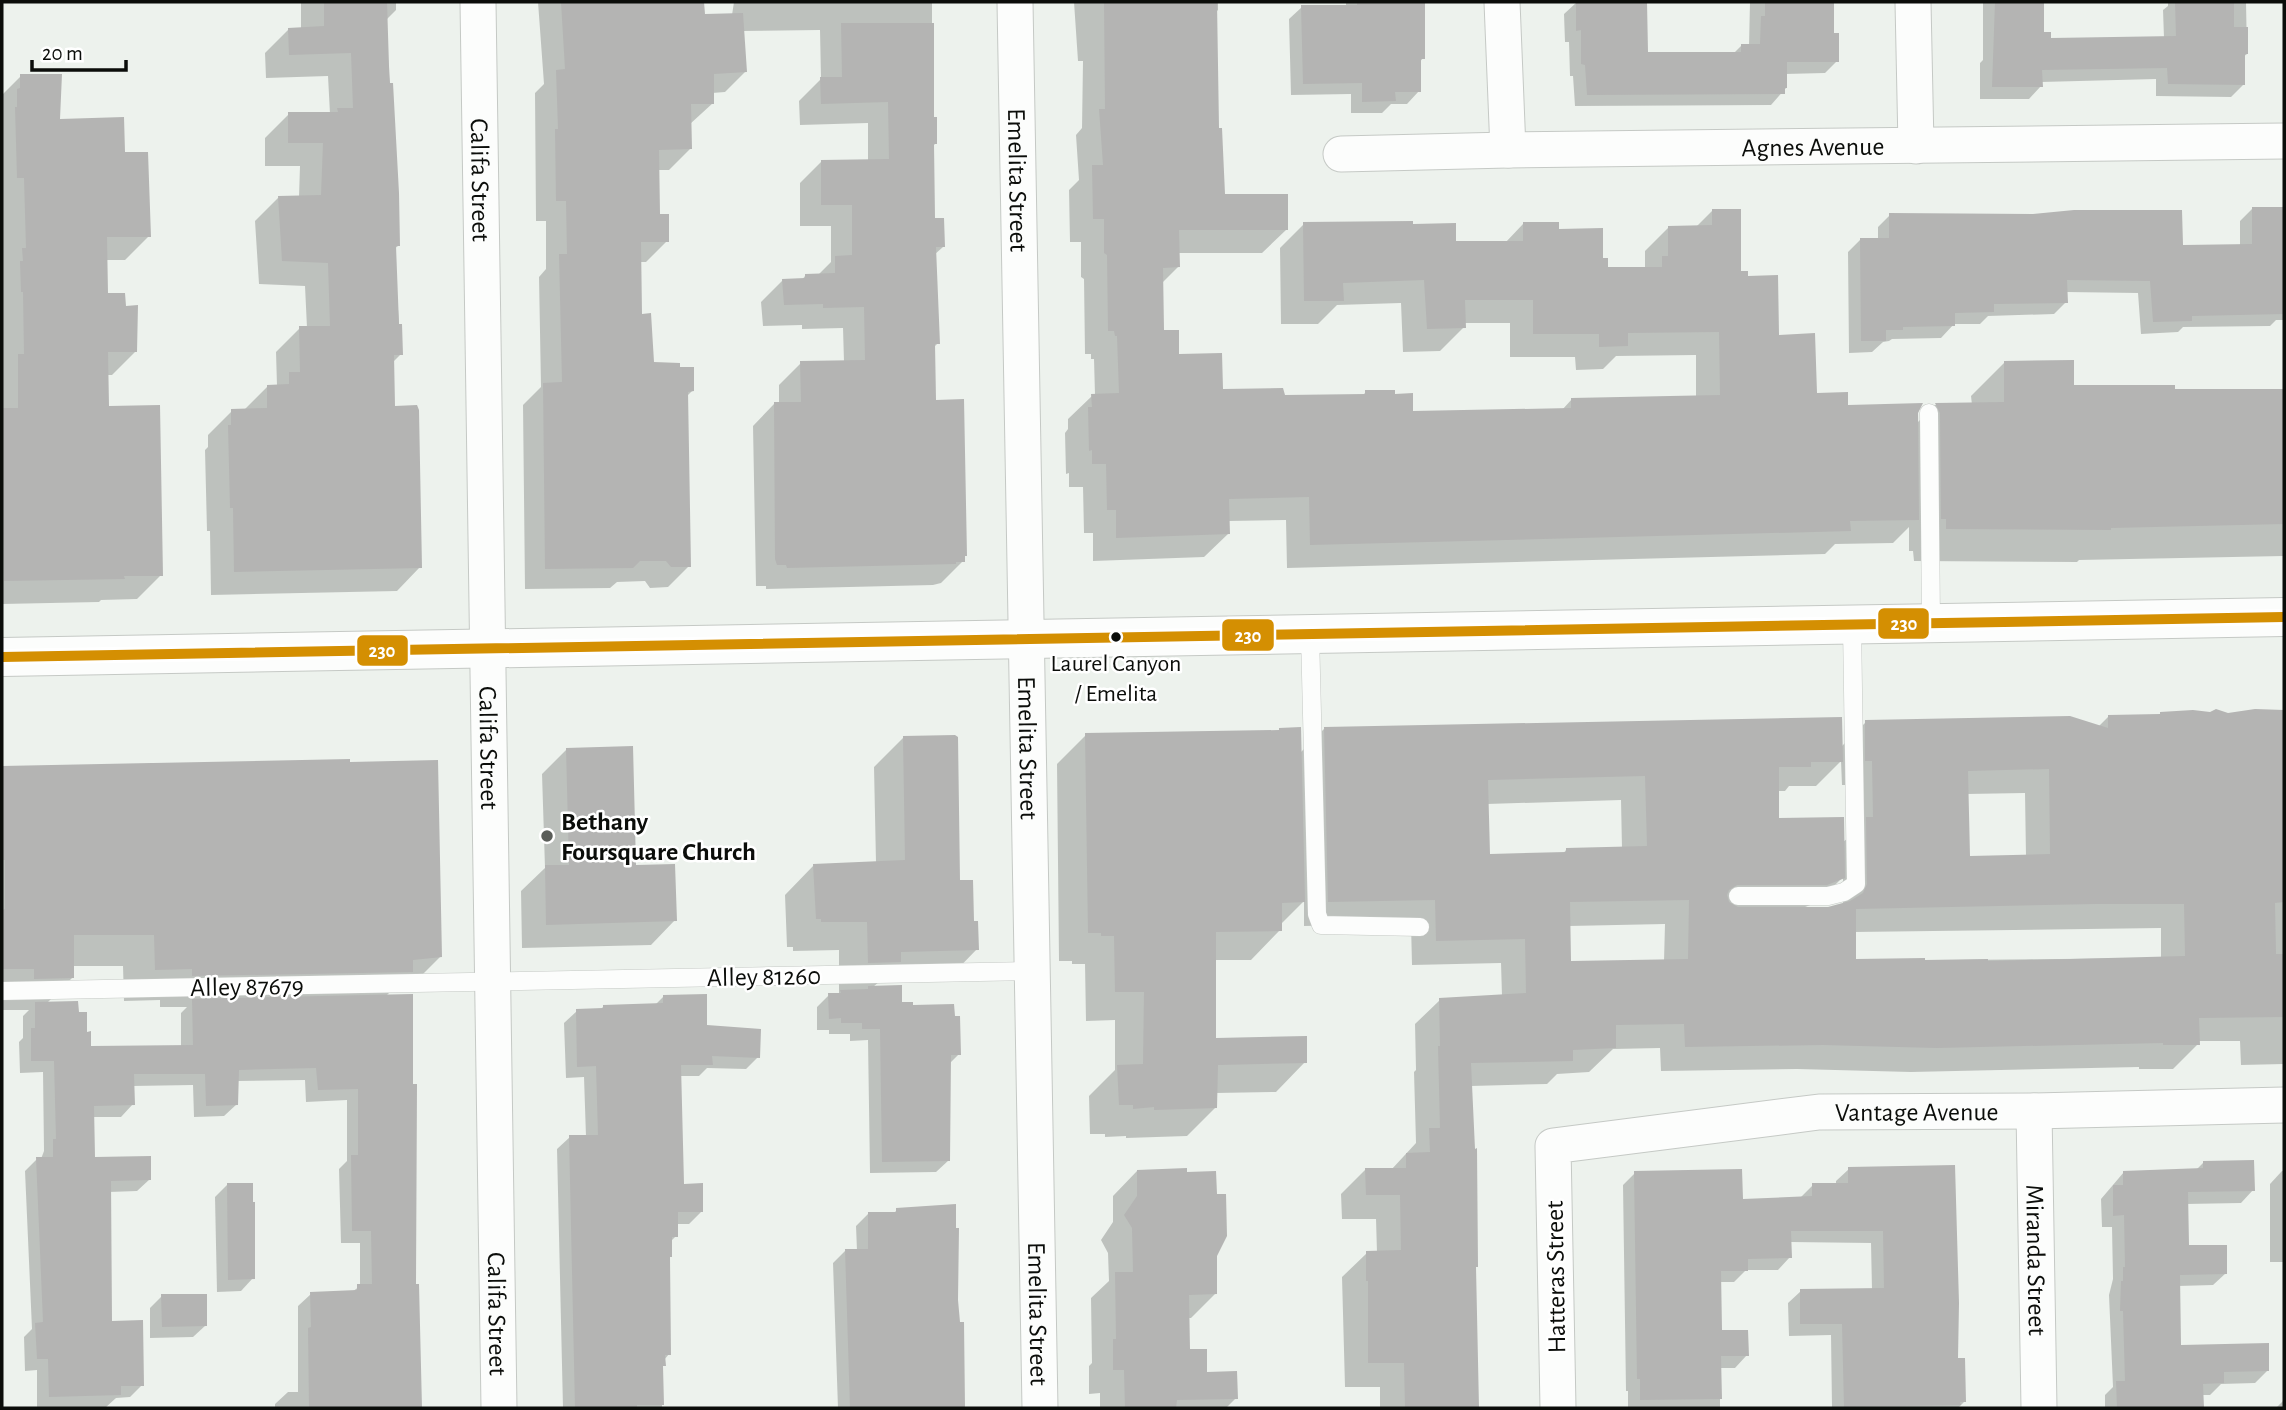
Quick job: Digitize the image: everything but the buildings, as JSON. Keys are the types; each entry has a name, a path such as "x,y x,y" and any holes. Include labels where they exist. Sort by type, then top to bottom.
{"main road":[{"path":"2,657 2284,617"}],"street":[{"name":"Califa Street","path":"478,2 499,1408"},
{"name":"Emelita Street","path":"1015,2 1040,1408"},
{"path":"1502,2 1508,150"},
{"path":"1913,2 1916,146"},
{"name":"Agnes Avenue","path":"1341,154 2284,141"},
{"name":"Vantage Avenue","path":"1553,1146 1819,1112 2034,1111 2284,1105"},
{"name":"Miranda Street","path":"2034,1111 2039,1408"},
{"name":"Hatteras Street","path":"1553,1146 1558,1408"}],"lane":[{"path":"1929,412 1931,623"},
{"path":"1738,896 1828,896 1844,892 1856,884 1852,625"},
{"path":"1310,634 1317,914 1321,925 1420,927"},
{"name":"Alley 81260","path":"493,981 1034,971"},
{"name":"Alley 87679","path":"2,991 493,981"}],"transit line":[{"name":"230","path":"2,657 2284,617"}],"place":[{"name":"Laurel Canyon / Emelita","path":"1116,637"},
{"name":"Bethany Foursquare Church","path":"547,836"}]}
